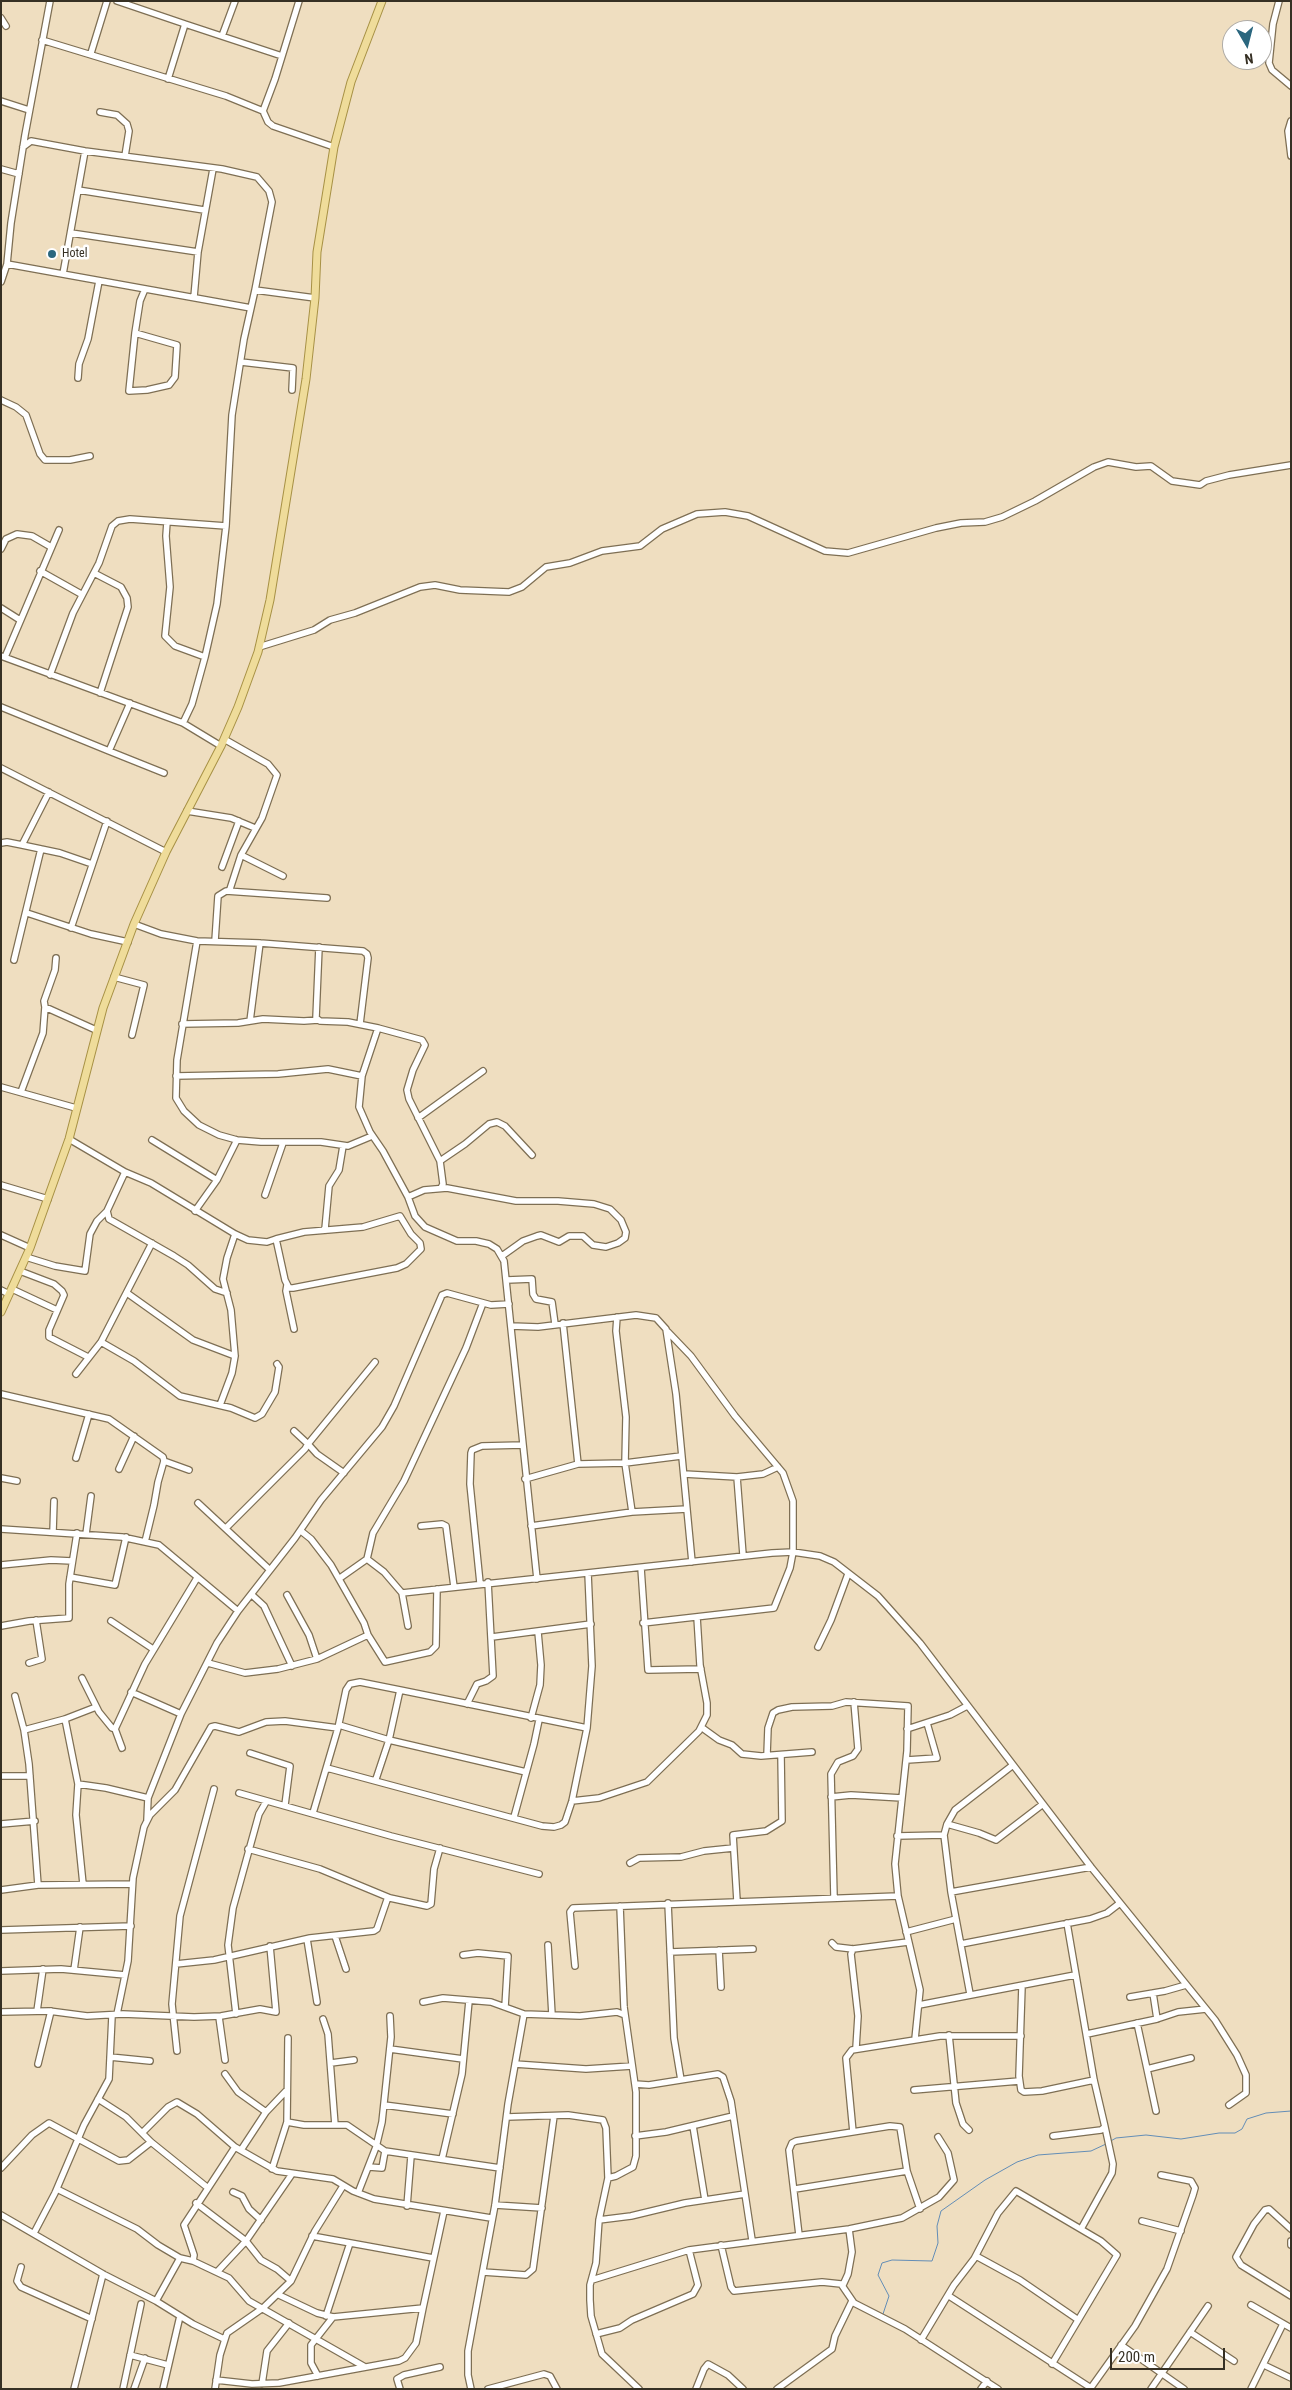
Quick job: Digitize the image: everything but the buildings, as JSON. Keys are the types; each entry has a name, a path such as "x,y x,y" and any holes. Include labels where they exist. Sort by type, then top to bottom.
{"main road":[{"path":"1,1312 30,1248 69,1139 96,1030 134,924 166,852 223,742 238,707 259,647 270,600 306,379 315,298 317,252 334,146 349,90 382,1"}],"street":[{"path":"2,279 7,264 11,222 29,110 50,1"},
{"path":"91,53 107,1"},
{"path":"117,1 282,56"},
{"path":"222,36 236,1"},
{"path":"262,111 299,1"},
{"path":"1279,1 1273,24 1269,63 1272,70 1291,86"},
{"path":"1,18 6,26"},
{"path":"168,79 185,24"},
{"path":"42,40 91,53 226,96 262,111 268,122 273,126 334,146"},
{"path":"1,101 29,110"},
{"path":"100,112 117,115 127,124 129,131 125,156"},
{"path":"1291,121 1288,126 1291,156"},
{"path":"25,135 31,141 85,151 212,169 257,178 264,183 271,196 270,218 251,308 232,415 226,526 217,604 206,657 192,704 183,723"},
{"path":"23,147 31,141"},
{"path":"63,274 85,151"},
{"path":"194,297 198,252 212,169"},
{"path":"1,170 20,174"},
{"path":"78,190 204,210"},
{"path":"71,233 198,252"},
{"path":"7,264 251,308"},
{"path":"78,378 79,364 88,338 99,281"},
{"path":"135,333 177,345 175,376 169,385 146,390 129,391 135,333 140,301 145,289"},
{"path":"255,290 315,298"},
{"path":"242,362 293,368 292,390"},
{"path":"1,400 16,407 26,415 40,454 45,460 70,460 90,456"},
{"path":"259,647 314,630 330,620 356,613 420,587 435,585 460,590 509,592 522,587 546,566 570,563 602,551 640,546 662,529 697,514 725,512 748,516 825,552 848,553 936,528 997,519 1035,501 1094,467 1108,462 1136,467 1150,466 1172,481 1200,485 1206,481 1229,475 1291,465"},
{"path":"50,675 81,594 94,573 112,526 118,520 130,519 226,526"},
{"path":"167,522 166,536 170,587 165,636 176,646 206,657"},
{"path":"60,530 3,656 183,723 268,764 276,771 274,787 262,818 241,854 230,889"},
{"path":"1,549 6,539 17,534 32,536 51,547"},
{"path":"40,571 81,594"},
{"path":"94,573 121,587 127,598 128,607 100,692"},
{"path":"1,608 20,620"},
{"path":"109,750 130,703"},
{"path":"1,707 164,773"},
{"path":"1,768 166,852"},
{"path":"22,845 49,792"},
{"path":"187,811 239,821 256,828"},
{"path":"71,928 107,821"},
{"path":"222,867 239,821"},
{"path":"1,842 68,855 92,864"},
{"path":"14,960 41,850"},
{"path":"241,854 283,876"},
{"path":"215,941 218,896 230,889 327,898"},
{"path":"27,913 71,928 128,942"},
{"path":"134,924 161,934 197,941 260,943 363,951 367,954 360,1024"},
{"path":"197,941 191,988 182,1024 176,1076 176,1098 184,1111 199,1125 219,1135 237,1140 283,1143 321,1142 343,1146 372,1136"},
{"path":"250,1021 260,943"},
{"path":"318,1020 314,1016 319,947"},
{"path":"21,1092 42,1033 44,1001 55,970 56,958"},
{"path":"114,977 144,985 132,1035"},
{"path":"45,1007 96,1030"},
{"path":"182,1024 318,1020 360,1024 424,1042 425,1049 413,1070 408,1090 409,1099 440,1161 443,1187"},
{"path":"378,1028 362,1076 360,1107 372,1136 384,1151 408,1197 415,1216 425,1227 462,1243 484,1242 497,1249 502,1256 507,1280 525,1479 537,1579"},
{"path":"176,1076 278,1074 328,1069 362,1076"},
{"path":"418,1118 483,1071"},
{"path":"1,1087 76,1108"},
{"path":"440,1161 489,1124 497,1122 505,1126 532,1155"},
{"path":"69,1139 125,1172 151,1184 235,1234 256,1241 267,1242 304,1232 325,1229 362,1227 400,1216 400,1220 420,1243 421,1249 406,1264 397,1268 293,1288 287,1285"},
{"path":"152,1140 216,1180"},
{"path":"195,1211 216,1180 237,1140"},
{"path":"265,1195 283,1143"},
{"path":"325,1229 329,1186 339,1170 343,1146"},
{"path":"26,1257 52,1265 84,1271 90,1234 97,1221 107,1211 125,1172"},
{"path":"1,1185 48,1199"},
{"path":"408,1197 424,1190 443,1187 516,1201 558,1201 606,1207 614,1212 626,1232 625,1238 618,1243 606,1246 593,1245 583,1236 570,1236 559,1242 541,1235 524,1241 502,1256"},
{"path":"107,1211 112,1222 188,1265 215,1289 227,1293"},
{"path":"220,1406 232,1373 235,1356 231,1310 224,1286 224,1271 235,1234"},
{"path":"1,1235 30,1248"},
{"path":"276,1239 287,1285 286,1291 294,1329"},
{"path":"76,1374 101,1342 152,1243"},
{"path":"20,1271 54,1284 62,1290 64,1295 49,1330 50,1339 88,1357"},
{"path":"507,1280 532,1279 534,1297 552,1302 555,1324"},
{"path":"1,1290 10,1291 57,1310"},
{"path":"127,1293 193,1340 235,1356"},
{"path":"34,2233 109,2079 114,2015 125,1975 131,1926 132,1884 140,1840 147,1820 148,1798 180,1714 208,1663 217,1642 238,1611 252,1595 322,1500 389,1416 442,1295 447,1293 483,1304 509,1304"},
{"path":"340,1578 367,1559 373,1533 404,1481 466,1348 483,1304"},
{"path":"511,1326 538,1327 636,1315 656,1318 691,1356 735,1416 778,1467 789,1485 793,1501 793,1552 790,1568 774,1608 644,1623"},
{"path":"617,1317 616,1326 626,1417 625,1463 632,1512"},
{"path":"563,1323 578,1464"},
{"path":"668,1332 692,1562"},
{"path":"101,1342 134,1361 180,1396 220,1406 255,1418 258,1417 276,1392 279,1367 277,1364"},
{"path":"226,1528 296,1460 375,1362"},
{"path":"1,1394 116,1422 163,1456 164,1461 145,1542"},
{"path":"76,1458 89,1414"},
{"path":"294,1431 317,1454 344,1473"},
{"path":"119,1469 134,1436"},
{"path":"480,1583 470,1484 472,1450 482,1446 523,1444"},
{"path":"525,1479 578,1464 625,1463 681,1456"},
{"path":"164,1461 189,1470"},
{"path":"684,1474 737,1477 763,1474 778,1467"},
{"path":"737,1477 743,1555"},
{"path":"1,1478 17,1481"},
{"path":"86,1534 91,1496"},
{"path":"53,1532 54,1501"},
{"path":"198,1503 270,1570"},
{"path":"531,1526 632,1512 687,1509"},
{"path":"421,1526 442,1524 446,1526 454,1588"},
{"path":"1,1529 126,1537 159,1545 238,1611"},
{"path":"301,1530 323,1553 340,1578 364,1623 368,1636 385,1662 430,1652 436,1646 437,1589"},
{"path":"1,1626 36,1620 69,1618 70,1577 77,1534"},
{"path":"70,1577 115,1586 126,1537"},
{"path":"402,1593 454,1588 488,1582 537,1579 640,1568 743,1555 793,1552 828,1559 878,1596 938,1665 1091,1867 1206,2009 1228,2040 1246,2075 1246,2093 1229,2105"},
{"path":"367,1559 384,1572 402,1593 408,1626"},
{"path":"1,1565 51,1560 72,1561"},
{"path":"640,1568 648,1670 701,1669"},
{"path":"327,1768 376,1779 542,1826 558,1827 565,1822 572,1801 587,1728 592,1666 588,1573"},
{"path":"818,1647 832,1620 848,1574"},
{"path":"115,1729 153,1649 197,1578"},
{"path":"467,1704 477,1684 493,1676 488,1582"},
{"path":"287,1594 309,1635 317,1659"},
{"path":"252,1595 264,1606 292,1666"},
{"path":"572,1801 599,1798 647,1782 694,1738 707,1715 697,1617"},
{"path":"29,1663 42,1659 36,1620"},
{"path":"111,1621 153,1649"},
{"path":"492,1637 591,1624"},
{"path":"531,1718 540,1685 541,1666 538,1632"},
{"path":"208,1663 245,1673 292,1666 317,1659 368,1636"},
{"path":"82,1678 96,1707 112,1728 115,1729 122,1748"},
{"path":"313,1813 327,1768 346,1690 354,1682 368,1683 538,1720 587,1728"},
{"path":"376,1779 389,1740 400,1690"},
{"path":"131,1692 180,1714"},
{"path":"15,1696 24,1730 30,1776 35,1821 38,1885"},
{"path":"767,1755 768,1728 773,1713 778,1710 854,1702 907,1705 906,1760 895,1864 898,1896 920,1990 915,2039"},
{"path":"834,1897 831,1797 833,1769 838,1762 853,1756 858,1749 854,1702"},
{"path":"907,1729 968,1706"},
{"path":"24,1730 65,1719 96,1707"},
{"path":"65,1719 78,1784 76,1815 83,1884"},
{"path":"514,1817 538,1720"},
{"path":"147,1820 175,1790 211,1727 215,1726 239,1732 266,1722 285,1721 338,1726 526,1772"},
{"path":"906,1760 937,1758 927,1723"},
{"path":"701,1727 720,1740 732,1745 739,1753 781,1755 812,1752"},
{"path":"250,1753 290,1766 285,1806"},
{"path":"737,1900 732,1838 735,1834 759,1833 772,1828 782,1821 781,1755"},
{"path":"970,1994 951,1892 944,1835 947,1824 955,1810 1013,1765"},
{"path":"1,1776 30,1776"},
{"path":"78,1784 106,1788 148,1798"},
{"path":"177,2051 172,2004 182,1906 214,1789"},
{"path":"239,1793 266,1802 539,1874"},
{"path":"831,1797 851,1795 902,1798"},
{"path":"236,2014 228,1945 233,1908 248,1849 259,1814 266,1802"},
{"path":"947,1824 965,1828 996,1840 1043,1804"},
{"path":"1,1824 35,1821"},
{"path":"897,1836 944,1835"},
{"path":"248,1849 338,1875 388,1897 430,1906 434,1869 440,1848"},
{"path":"630,1863 639,1858 681,1857 704,1851 733,1848"},
{"path":"951,1892 1091,1867"},
{"path":"1,1890 38,1885 132,1884"},
{"path":"576,1966 571,1909 737,1900 898,1896"},
{"path":"176,1964 230,1956 307,1938 376,1930 388,1897"},
{"path":"668,1903 674,2038 681,2080"},
{"path":"962,1944 1097,1917 1120,1903"},
{"path":"608,2178 633,2167 636,2156 636,2092 624,2007 620,1906"},
{"path":"906,1932 956,1919"},
{"path":"1067,1923 1094,2080 1113,2164 1112,2173 1082,2229"},
{"path":"1,1930 131,1926"},
{"path":"74,1970 80,1927"},
{"path":"335,1936 346,1969"},
{"path":"307,1938 317,2002"},
{"path":"832,1943 836,1947 853,1948 908,1942"},
{"path":"548,1945 552,2014"},
{"path":"1,2012 51,2011 87,2016 219,2016 260,2009 272,2013 277,2012 270,1946"},
{"path":"853,1948 851,1954 858,2016 856,2048"},
{"path":"670,1952 753,1949"},
{"path":"719,1950 721,1988"},
{"path":"463,1955 485,1953 508,1956 505,2007"},
{"path":"1,1971 44,1969 125,1975"},
{"path":"37,2011 44,1969"},
{"path":"919,2005 1075,1975"},
{"path":"1130,1997 1186,1985"},
{"path":"1022,1986 1019,2080 1021,2090 1024,2092 1094,2080"},
{"path":"1153,1993 1157,2019"},
{"path":"423,2002 443,1998 491,2002 524,2014 580,2016 617,2012 625,2015"},
{"path":"1193,2009 1197,1998"},
{"path":"442,2159 464,2058 469,2001"},
{"path":"617,2012 624,2007"},
{"path":"1087,2034 1193,2009 1206,2009"},
{"path":"38,2064 51,2011"},
{"path":"471,2389 468,2375 468,2351 491,2218 495,2205 524,2014"},
{"path":"219,2016 225,2060"},
{"path":"358,2193 376,2147 384,2105 390,2049 390,2016"},
{"path":"323,2019 328,2034 335,2125"},
{"path":"1137,2023 1156,2111"},
{"path":"853,2132 846,2058 848,2053 856,2048 949,2035 1021,2036"},
{"path":"949,2035 956,2103 963,2124 969,2130"},
{"path":"272,2169 287,2122 288,2038"},
{"path":"390,2049 464,2058"},
{"path":"110,2057 150,2061"},
{"path":"1148,2069 1192,2058"},
{"path":"331,2063 354,2060"},
{"path":"515,2064 586,2069 632,2066"},
{"path":"225,2074 238,2092 266,2112"},
{"path":"634,2084 643,2086 721,2075 726,2082 733,2116 752,2240"},
{"path":"914,2090 1019,2080"},
{"path":"636,2092 643,2086"},
{"path":"193,2261 194,2255 184,2225 196,2203 266,2112 286,2092"},
{"path":"98,2099 126,2117 151,2142 208,2188"},
{"path":"142,2133 168,2107 177,2102 197,2114 238,2149 272,2169 292,2174 326,2177 342,2186 374,2199 407,2206 491,2218"},
{"path":"384,2105 453,2114"},
{"path":"507,2117 554,2116 600,2119 605,2122 608,2178 599,2220 596,2263 590,2300 600,2349 606,2359 639,2389"},
{"path":"483,2272 526,2275 531,2272 542,2208 554,2116"},
{"path":"635,2136 693,2126 733,2116"},
{"path":"287,2122 304,2125 351,2127 376,2147 385,2151 500,2168"},
{"path":"1,2168 32,2135 45,2125 55,2125 119,2161 128,2160 151,2142"},
{"path":"693,2126 705,2200"},
{"path":"799,2235 790,2158 792,2143 853,2132 895,2126 900,2127 907,2171 920,2209"},
{"path":"1053,2136 1105,2128"},
{"path":"592,2280 689,2250 849,2228 902,2218 944,2194 954,2180 948,2153 938,2137"},
{"path":"369,2167 382,2168 385,2151"},
{"path":"407,2206 411,2156"},
{"path":"795,2189 907,2171"},
{"path":"217,2272 246,2241 292,2174"},
{"path":"949,2296 1090,2388 1121,2345 1167,2269 1193,2195 1193,2183 1161,2174"},
{"path":"215,2389 224,2339 235,2327 279,2295 291,2281 312,2236 332,2199 342,2186"},
{"path":"57,2189 137,2229 158,2246 180,2258 193,2261 229,2278 244,2297 365,2367"},
{"path":"922,2340 976,2256 998,2213 1014,2191 1035,2200 1082,2229 1110,2247 1117,2255 1091,2301 1077,2319 1052,2364"},
{"path":"234,2192 242,2196 249,2209 261,2220"},
{"path":"599,2220 631,2216 705,2200 745,2194"},
{"path":"196,2203 246,2241 261,2260 277,2269 291,2281"},
{"path":"495,2205 542,2208"},
{"path":"1291,2229 1270,2209 1265,2210 1254,2224 1236,2257 1241,2265 1291,2296"},
{"path":"216,2380 262,2384 285,2383 405,2358 416,2343 444,2211"},
{"path":"1,2215 103,2274 224,2339"},
{"path":"1142,2221 1181,2231"},
{"path":"843,2286 848,2274 852,2252 849,2228"},
{"path":"312,2236 433,2258"},
{"path":"318,2376 314,2370 310,2355 311,2345 330,2316 350,2243"},
{"path":"720,2245 731,2287 737,2292 822,2282 843,2286 852,2300 922,2340 998,2389"},
{"path":"596,2334 620,2328 632,2320 693,2294 698,2285 689,2250"},
{"path":"976,2256 1020,2280 1077,2319"},
{"path":"156,2301 180,2258"},
{"path":"228,2261 229,2278"},
{"path":"21,2267 17,2282 21,2288 92,2319"},
{"path":"74,2389 103,2274"},
{"path":"279,2295 330,2316 423,2308"},
{"path":"777,2389 832,2349 835,2336 852,2300"},
{"path":"141,2304 124,2385 134,2386 145,2358"},
{"path":"1251,2305 1291,2328"},
{"path":"1151,2389 1208,2306"},
{"path":"163,2389 180,2316"},
{"path":"262,2384 267,2351 289,2323"},
{"path":"1251,2389 1284,2324"},
{"path":"1190,2332 1234,2361"},
{"path":"1121,2345 1184,2389"},
{"path":"130,2355 168,2365"},
{"path":"696,2389 708,2364 728,2375 743,2389"},
{"path":"1264,2365 1291,2378"},
{"path":"400,2389 397,2379 404,2375 440,2367"},
{"path":"488,2389 544,2374 550,2376 557,2389"},
{"path":"981,2389 986,2381"}],"waterway":[{"path":"1109,2142 1116,2138 1146,2135 1181,2139 1219,2133 1235,2133 1242,2129 1247,2119 1266,2113 1291,2111"},
{"path":"883,2314 889,2296 878,2275 882,2263 892,2260 932,2261 938,2243 937,2226 941,2211 985,2180 1017,2162 1038,2155 1091,2151 1106,2144"}],"place":[{"name":"Hotel","path":"52,254"}]}
